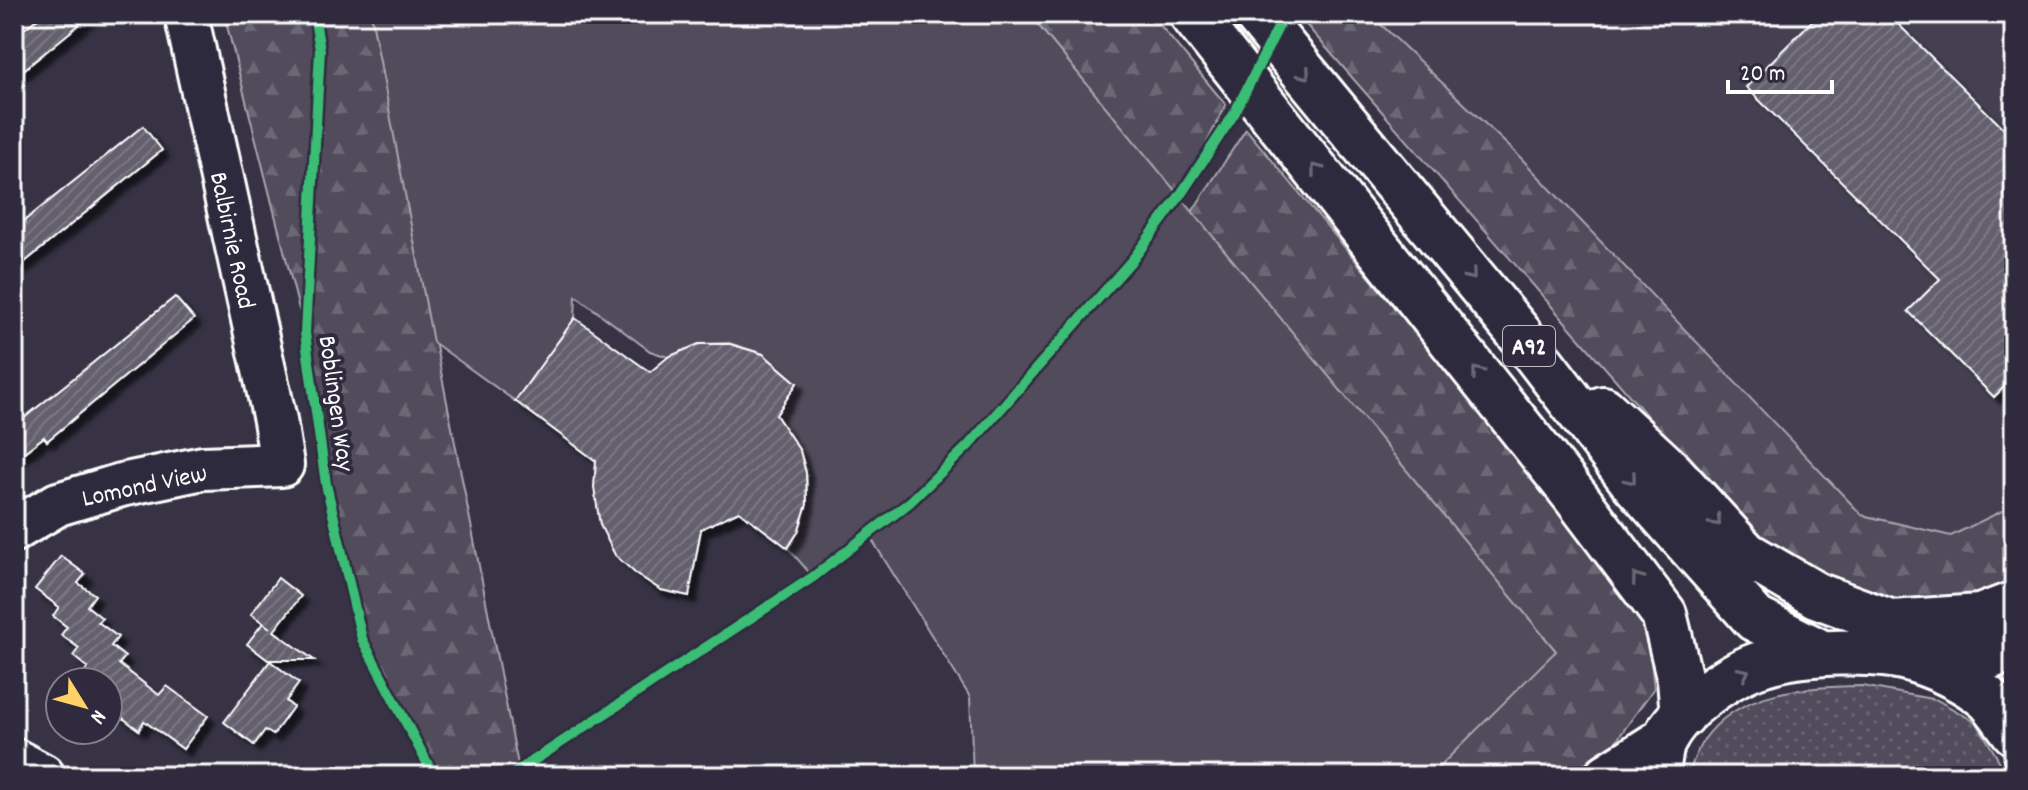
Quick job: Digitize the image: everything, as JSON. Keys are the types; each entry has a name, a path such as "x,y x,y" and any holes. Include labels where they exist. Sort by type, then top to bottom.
{"main road":[{"name":"A92","path":"1192,14 1556,471 1664,614 1680,680 1668,743"},
{"name":"A92","path":"1256,14 1518,332 1633,482 1755,619 1822,653"},
{"name":"A92","path":"1518,332 1670,471 1746,554 1816,595 1892,623 1980,617 2014,604"},
{"path":"1915,660 1991,656 2014,648"},
{"name":"A92","path":"1668,743 1716,687 1763,663 1822,653 1915,660 1957,678 1988,699 2014,732"},
{"path":"1607,776 1668,743"},
{"path":"14,761 41,776"}],"street":[{"name":"Balbirnie Road","path":"186,14 275,420 282,465"},
{"name":"Lomond View","path":"14,530 58,504 121,485 203,468 282,465"}],"shaded area":[{"path":"1370,14 2014,14 2014,505 1951,536 1862,515 1518,155"}],"green space":[{"path":"224,14 371,14 519,770 510,776 434,776 362,639 330,508 305,333"},
{"path":"371,14 1029,14 1556,651 1430,776 973,776 970,697 869,535 813,577 788,548 803,514 807,477 798,449 774,418 797,383 763,354 729,343 699,344 668,357 650,351 576,296 575,319 515,401 433,342"},
{"path":"1029,14 1151,14 1226,105 1179,197"},
{"path":"1309,14 1370,14 1518,155 1862,515 1951,536 2014,505 2014,582 1979,597 1900,601 1831,581 1757,542 1302,20"},
{"path":"1246,129 1616,573 1648,634 1654,688 1609,751 1562,776 1430,776 1555,650 1192,212"},
{"path":"1862,686 1937,700 1977,723 2008,776 1688,776 1703,741 1718,724 1754,701 1796,690"}],"building":[{"path":"43,14 92,14 14,78 14,37"},
{"path":"1819,14 1888,14 2014,139 2014,377 1994,397 1908,311 1940,279 1746,87"},
{"path":"143,126 162,150 14,271 14,229"},
{"path":"175,297 194,319 47,441 44,437 14,460 14,426"},
{"path":"575,318 650,372 668,357 699,344 730,344 763,354 797,383 776,415 800,451 806,473 807,504 798,532 788,548 739,511 701,529 689,596 661,590 615,555 600,525 594,487 596,461 515,401"},
{"path":"61,556 85,574 78,583 95,595 87,606 102,618 98,622 118,637 111,646 125,657 119,664 122,666 86,666 73,656 79,648 61,635 67,627 53,616 59,607 35,589"},
{"path":"278,578 301,596 274,631 314,660 268,660 247,644 263,623 270,628 251,614"},
{"path":"270,661 299,683 286,701 293,707 273,735 265,730 254,745 224,722"},
{"path":"124,668 159,695 167,686 208,716 183,749 144,721 139,730 124,719"}],"cycle path":[{"name":"Boblingen Way","path":"314,14 320,50 305,333 326,484 362,639 434,776"},
{"path":"510,776 813,577 910,502 968,446 1133,259 1179,197 1234,114 1285,14"}]}
